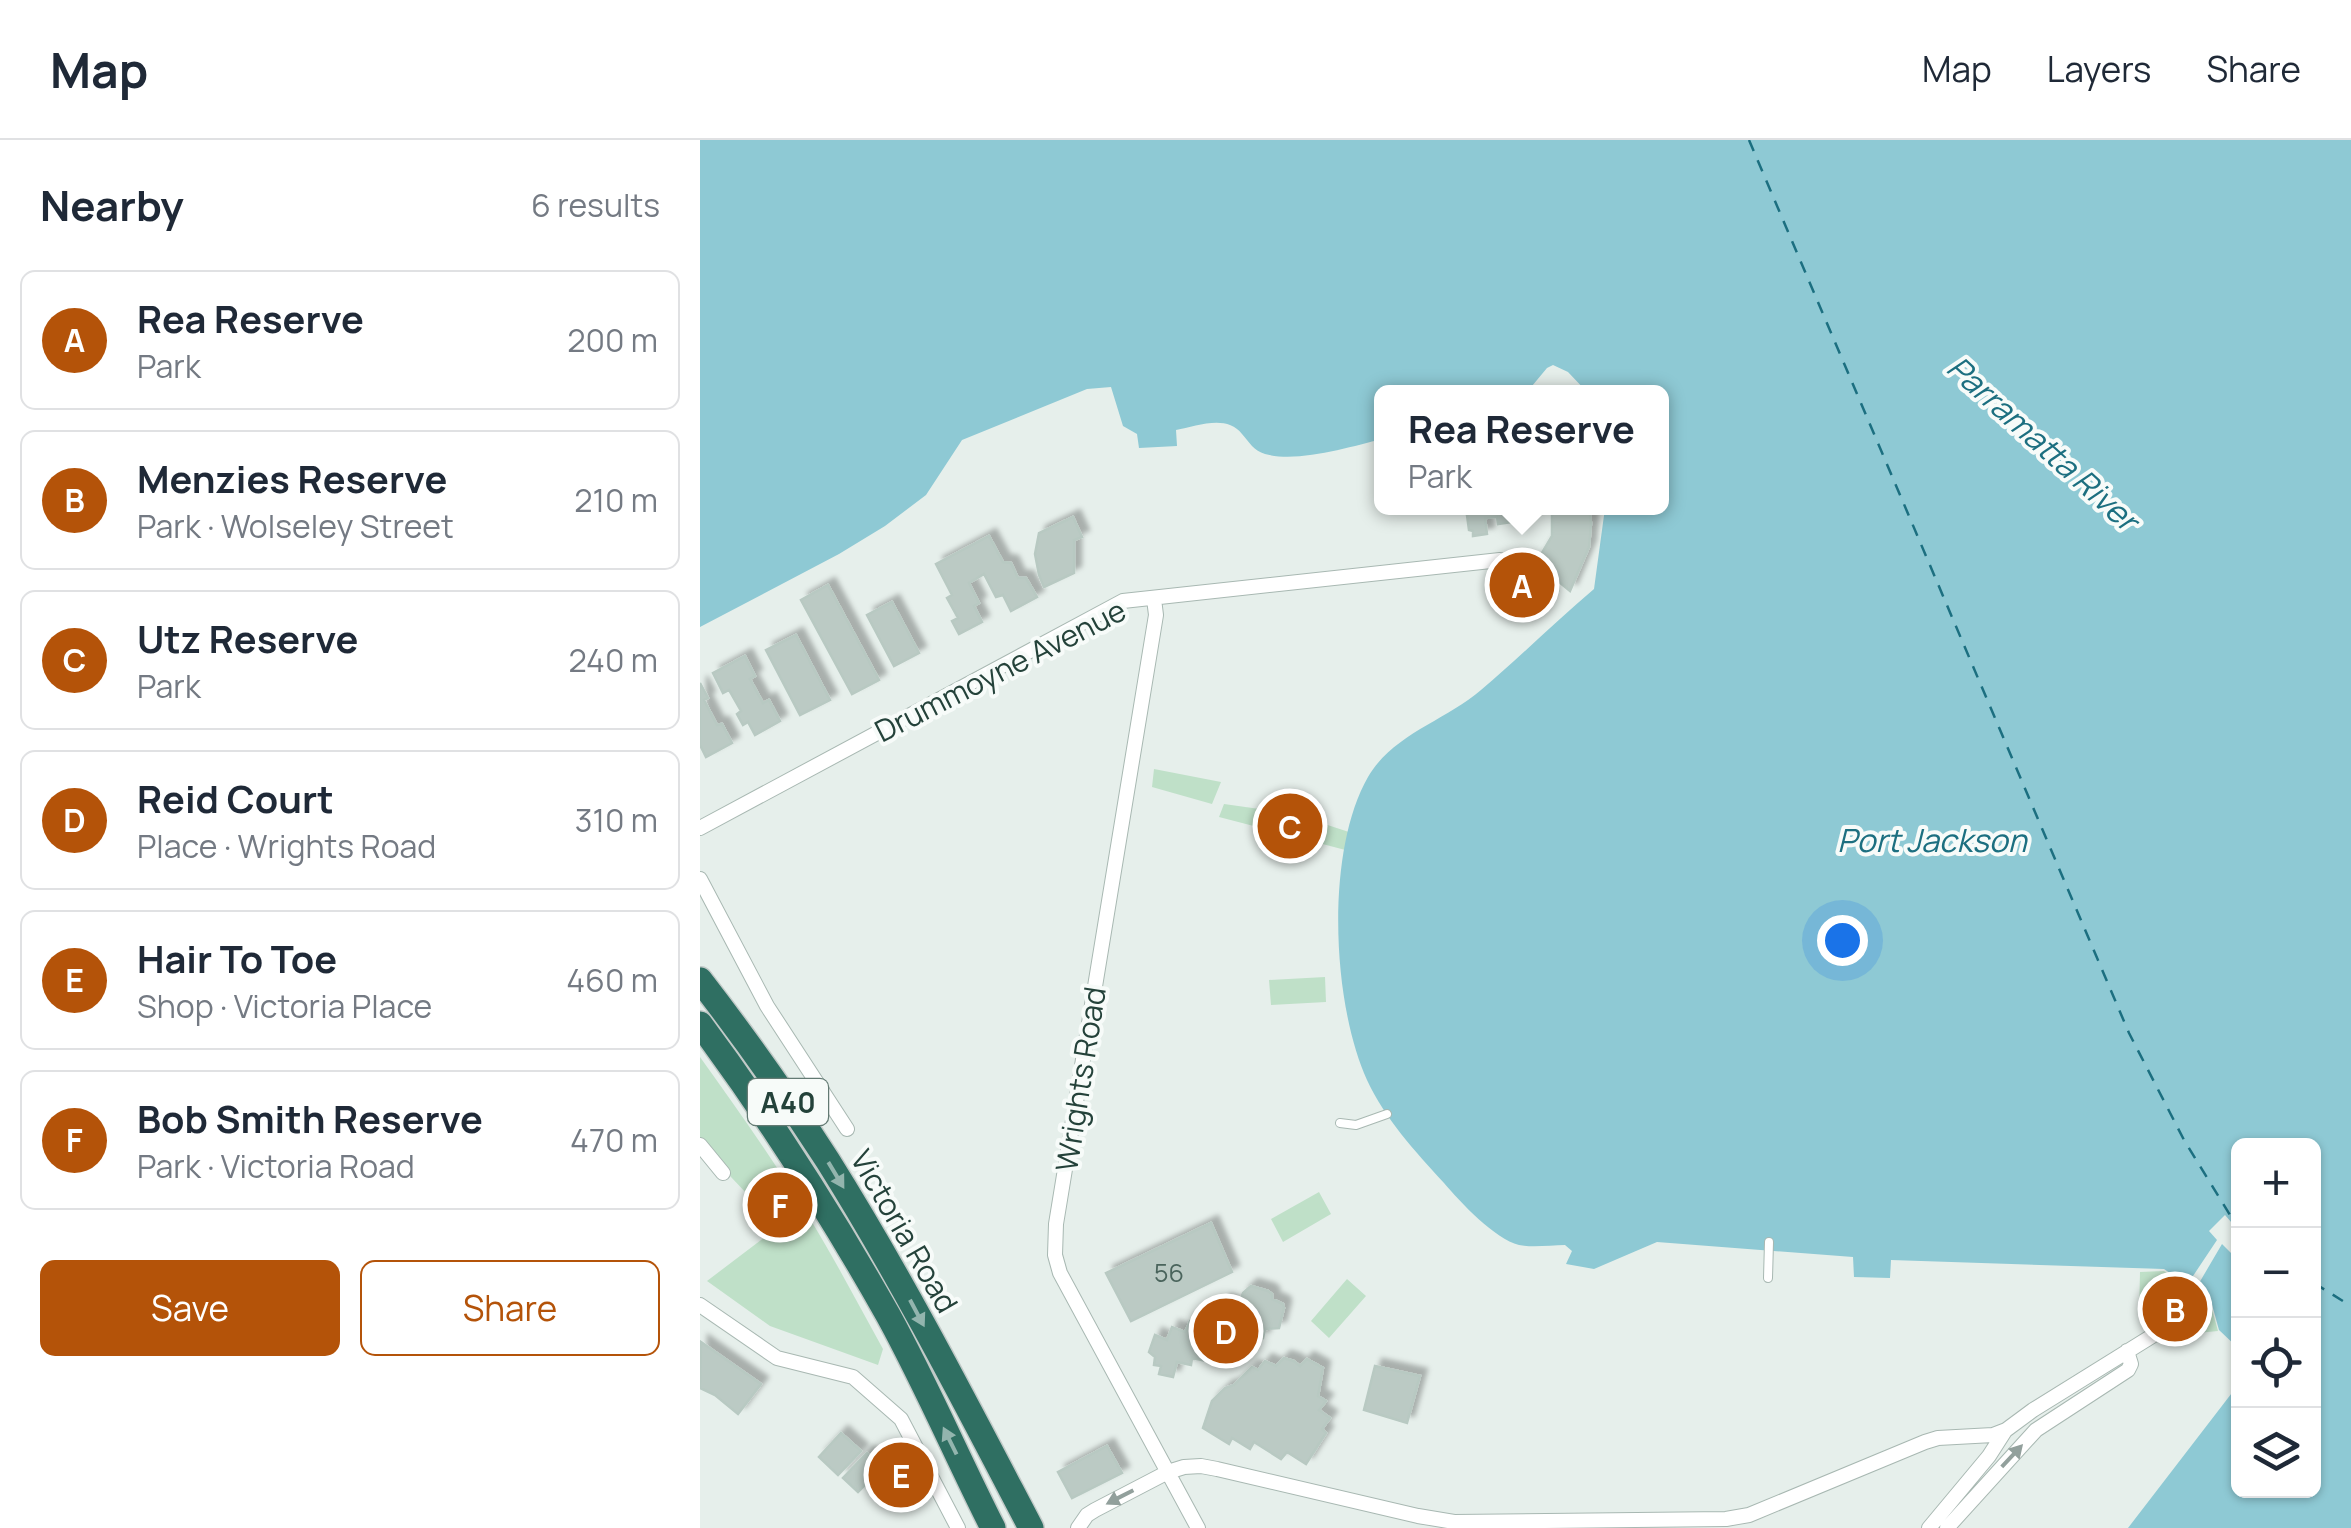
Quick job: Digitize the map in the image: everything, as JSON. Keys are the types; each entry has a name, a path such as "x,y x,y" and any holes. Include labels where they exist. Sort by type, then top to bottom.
{"highway":[{"name":"Victoria Road","path":"700,980 828,1160 910,1300 1031,1528"},
{"name":"Victoria Road","path":"700,1024 793,1159 889,1317 993,1528"}],"street":[{"name":"Drummoyne Avenue","path":"700,828 1123,601 1500,560"},
{"name":"Wrights Road","path":"1154,598 1156,615 1054,1247 1060,1273 1198,1528"},
{"path":"700,879 767,1006 847,1130"},
{"path":"700,1146 723,1173"},
{"path":"700,1305 777,1358 853,1377 901,1419 958,1528"},
{"path":"1078,1528 1095,1510 1168,1472 1202,1466 1418,1516 1487,1526 1727,1524 1925,1442 2006,1430 2157,1333"},
{"path":"1947,1528 2036,1430 2128,1370 2131,1364 2127,1351"},
{"path":"1929,1528 1990,1456 2006,1430"}],"lane":[{"path":"1340,1123 1356,1125 1387,1114"},
{"path":"1768,1278 1770,1242"}],"green space":[{"path":"1518,559 1560,591 1525,621 1486,580"},
{"path":"1154,769 1221,782 1212,804 1152,787"},
{"path":"1224,804 1294,814 1355,834 1353,852 1219,817"},
{"path":"1325,977 1326,1002 1271,1005 1269,980"},
{"path":"700,1057 779,1170 824,1243 883,1349 878,1365 770,1326 707,1281 778,1227 700,1138"},
{"path":"1319,1192 1331,1214 1283,1242 1271,1219"},
{"path":"2164,1271 2210,1302 2218,1331 2177,1335 2161,1327 2149,1328 2139,1315 2140,1272"},
{"path":"1347,1279 1366,1296 1329,1338 1311,1321"}],"water":[{"name":"Port Jackson","path":"700,140 2351,140 2351,1528 2128,1528 2231,1394 2231,1498 2321,1498 2321,1138 2231,1138 2231,1341 2219,1330 2211,1301 2164,1269 1891,1260 1890,1278 1854,1277 1853,1257 1657,1242 1594,1269 1566,1264 1572,1251 1565,1245 1519,1245 1489,1228 1422,1159 1383,1108 1355,1048 1341,970 1340,886 1354,808 1368,777 1391,750 1481,690 1594,589 1604,515 1669,515 1669,385 1580,385 1568,372 1553,365 1533,385 1374,385 1374,441 1293,457 1261,453 1236,428 1220,423 1176,430 1177,446 1139,448 1137,434 1123,426 1111,387 1087,389 962,440 926,495 839,554 700,627"}],"pier":[{"path":"2225,1215 2231,1222 2231,1253 2222,1244 2195,1290 2187,1285 2217,1240 2209,1231"}],"building":[{"path":"1467,515 1518,515 1519,521 1498,524 1497,517 1485,518 1487,534 1473,536"},
{"path":"1552,515 1590,515 1589,547 1570,591 1536,563 1552,536"},
{"path":"1073,517 1082,537 1074,540 1074,573 1044,587 1035,554 1039,533"},
{"path":"989,536 1003,562 1011,563 1018,578 1026,578 1037,597 1011,611 1003,595 996,597 984,574 969,583 979,603 974,606 982,622 959,634 952,621 958,618 947,598 952,595 936,564"},
{"path":"828,585 879,680 852,694 801,600"},
{"path":"892,602 919,653 894,666 867,615"},
{"path":"796,635 830,700 800,715 766,650"},
{"path":"745,656 755,676 750,679 763,703 769,700 780,721 755,735 748,722 743,725 737,714 741,711 729,690 723,693 713,673"},
{"path":"700,683 717,725 722,724 732,743 706,757 700,745"},
{"path":"1211,1223 1232,1272 1131,1321 1106,1273"},
{"path":"1251,1286 1268,1291 1272,1299 1283,1304 1279,1328 1265,1329 1263,1338 1247,1335 1244,1348 1230,1345 1228,1355 1213,1352 1211,1362 1192,1358 1191,1365 1177,1362 1173,1377 1159,1374 1161,1366 1154,1365 1155,1357 1149,1352 1155,1335 1167,1340 1172,1327 1185,1332 1190,1321 1201,1325 1207,1310 1219,1314 1224,1301 1238,1306"},
{"path":"701,1342 761,1384 738,1414 700,1388"},
{"path":"1284,1358 1300,1366 1307,1359 1323,1368 1318,1396 1326,1401 1319,1410 1330,1418 1322,1429 1326,1433 1306,1464 1287,1452 1281,1459 1254,1442 1250,1449 1232,1438 1229,1444 1203,1428 1212,1401 1225,1388 1234,1385 1252,1367 1258,1370 1265,1361 1276,1366"},
{"path":"1375,1366 1420,1376 1407,1423 1364,1410"},
{"path":"841,1433 861,1451 838,1475 819,1457"},
{"path":"1107,1446 1122,1473 1072,1498 1058,1472"},
{"path":"867,1453 882,1468 858,1492 843,1478"}],"ferry route":[{"path":"1749,140 2129,1033 2184,1140 2231,1217"},
{"path":"2321,1287 2351,1306"}],"place":[{"name":"Rea Reserve","path":"1522,585"},
{"name":"Utz Reserve","path":"1290,826"},
{"name":"Bob Smith Reserve","path":"780,1205"},
{"name":"Menzies Reserve","path":"2175,1309"},
{"name":"Reid Court","path":"1226,1331"},
{"name":"Hair To Toe","path":"901,1475"}],"water label":[{"name":"Parramatta River","path":"2043,443"}]}
